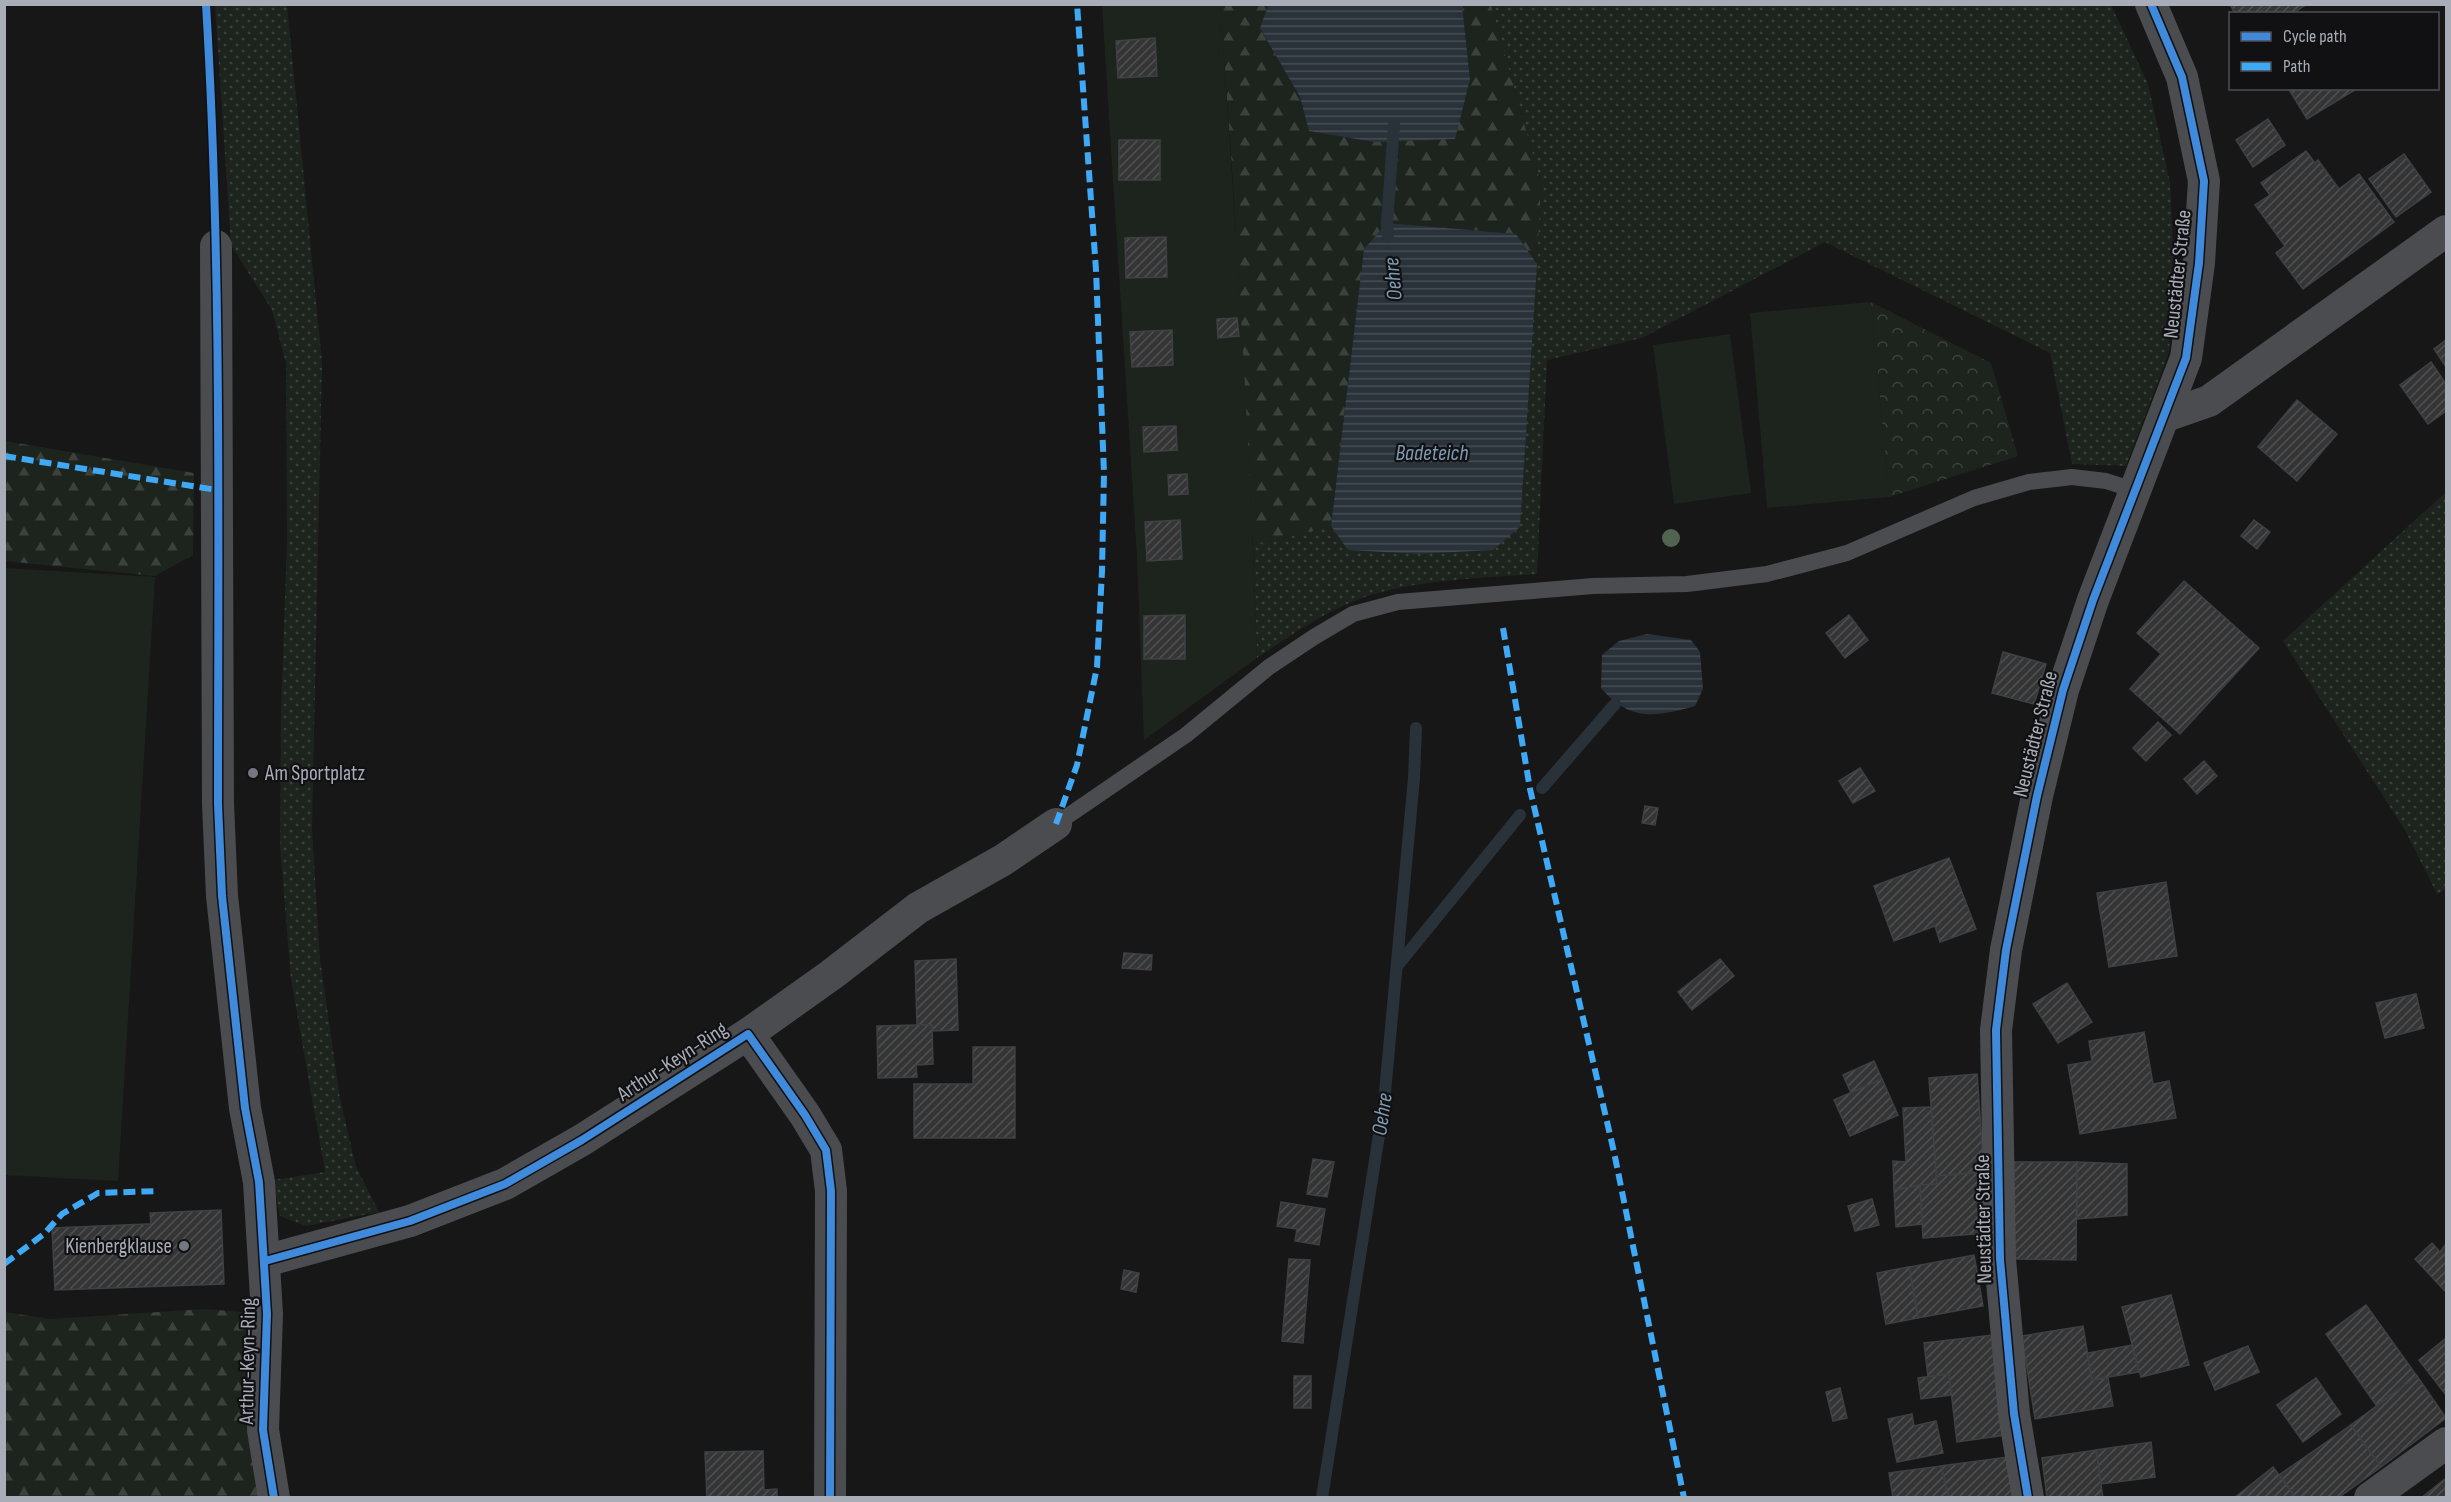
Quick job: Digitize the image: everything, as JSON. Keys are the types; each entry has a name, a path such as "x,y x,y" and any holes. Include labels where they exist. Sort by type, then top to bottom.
{"street":[{"name":"Neustädter Straße","path":"2028,1497 2014,1414 2000,1259 1996,1030 2006,950 2037,796 2063,690 2134,490 2166,416 2187,358 2199,263 2204,181 2182,77 2151,4"},
{"path":"2166,416 2209,401 2446,231"},
{"name":"Arthur-Keyn-Ring","path":"216,246 218,804 222,896 245,1108 259,1182 267,1314 263,1430 274,1497"},
{"name":"Arthur-Keyn-Ring","path":"265,1261 410,1221 505,1184 582,1140 748,1034 831,975 918,908 1003,860 1056,824"},
{"name":"Arthur-Keyn-Ring","path":"748,1034 805,1115 826,1150 831,1191 830,1497"},
{"path":"2370,1497 2446,1443"}],"lane":[{"path":"1056,824 1186,735 1269,667 1353,614 1398,602 1583,587 1687,584 1767,574 1847,553 1974,498 2029,482 2072,477 2106,481 2134,490"}],"green space":[{"path":"215,5 287,5 322,362 312,829 320,959 340,1099 356,1167 379,1212 306,1226 280,1216 273,1180 325,1172 291,979 280,846 281,711 287,541 286,363 272,310 231,245"},
{"path":"1102,5 1220,5 1242,331 1257,658 1144,740 1137,558"},
{"path":"1220,5 1269,5 1261,28 1300,97 1309,131 1374,142 1393,140 1470,79 1462,5 1491,5 1541,184 1537,264 1515,234 1387,223 1364,249 1331,526 1253,546 1233,182"},
{"path":"1491,5 2111,5 2148,84 2170,183 2174,265 2169,352 2126,466 2072,464 2050,353 1825,242 1642,338 1547,360 1537,574 1443,581 1372,595 1352,602 1303,627 1257,658 1253,546 1331,526 1348,550 1418,554 1492,550 1520,527 1541,184"},
{"path":"1871,302 1991,363 2018,456 1889,497"},
{"path":"1871,302 1889,497 1767,508 1750,313"},
{"path":"1730,334 1751,493 1674,504 1653,345"},
{"path":"5,441 194,473 193,555 155,576 5,561"},
{"path":"2446,492 2446,889 2437,894 2405,830 2283,641"},
{"path":"5,568 155,577 118,1181 5,1175"},
{"path":"205,1309 266,1314 272,1497 5,1497 4,1312 50,1319"}],"water":[{"path":"1269,4 1462,5 1470,79 1455,139 1374,142 1309,131 1300,97 1260,28"},
{"name":"Badeteich","path":"1387,223 1516,234 1537,264 1520,527 1493,550 1418,554 1348,550 1331,526 1364,249"},
{"path":"1647,634 1691,640 1700,652 1703,689 1695,706 1668,713 1633,712 1622,707 1601,688 1602,655 1619,641"}],"building":[{"path":"2230,4 2271,4 2259,12 2234,12"},
{"path":"2271,4 2307,4 2295,12 2259,12"},
{"path":"1155,38 1157,76 1118,78 1116,41"},
{"path":"2289,90 2355,90 2307,119"},
{"path":"2268,119 2285,145 2253,167 2236,140"},
{"path":"1119,140 1160,140 1160,180 1119,180"},
{"path":"2306,151 2315,163 2318,160 2339,189 2359,174 2394,222 2303,289 2276,253 2285,246 2255,205 2270,195 2261,183"},
{"path":"2404,154 2431,192 2396,217 2369,179"},
{"path":"1166,237 1167,277 1126,278 1125,238"},
{"path":"1237,318 1239,336 1218,338 1217,319"},
{"path":"1172,330 1173,365 1132,367 1130,332"},
{"path":"2446,340 2446,367 2434,349"},
{"path":"2431,362 2446,384 2446,411 2428,424 2400,385"},
{"path":"2297,400 2337,434 2297,481 2258,447"},
{"path":"1176,426 1177,450 1144,452 1143,427"},
{"path":"1187,474 1188,494 1169,495 1168,475"},
{"path":"1180,520 1182,559 1147,561 1145,522"},
{"path":"2254,520 2270,532 2257,549 2241,536"},
{"path":"2184,581 2259,648 2180,734 2130,689 2161,654 2137,633"},
{"path":"1185,615 1185,659 1144,659 1144,616"},
{"path":"1849,615 1868,640 1845,658 1826,633"},
{"path":"2003,652 2046,664 2034,704 1992,693"},
{"path":"2158,722 2171,735 2146,761 2133,748"},
{"path":"2204,761 2217,776 2197,794 2184,779"},
{"path":"1860,768 1875,791 1853,803 1839,781"},
{"path":"1645,806 1658,808 1655,825 1642,823"},
{"path":"1949,858 1976,929 1940,942 1935,926 1894,941 1874,886"},
{"path":"2166,882 2177,956 2109,967 2097,893"},
{"path":"1124,953 1152,955 1151,970 1122,968"},
{"path":"956,959 958,1030 932,1031 932,1025 917,1025 915,961"},
{"path":"1720,959 1734,976 1692,1010 1678,992"},
{"path":"2067,983 2092,1022 2058,1043 2033,1004"},
{"path":"2416,994 2424,1028 2385,1038 2376,1003"},
{"path":"932,1025 933,1064 916,1065 917,1077 878,1078 877,1026"},
{"path":"2144,1032 2153,1084 2169,1081 2176,1118 2080,1134 2068,1065 2092,1061 2089,1041"},
{"path":"973,1047 1015,1047 1015,1138 914,1138 914,1084 973,1084"},
{"path":"1874,1061 1882,1079 1851,1093 1843,1075"},
{"path":"1977,1074 1984,1172 1936,1176 1929,1078"},
{"path":"1882,1079 1898,1115 1850,1136 1834,1100"},
{"path":"1931,1107 1937,1184 1894,1190 1893,1161 1906,1162 1903,1108"},
{"path":"1313,1159 1334,1162 1327,1197 1307,1194"},
{"path":"2014,1162 2077,1162 2076,1260 2013,1259"},
{"path":"2077,1162 2127,1164 2127,1215 2077,1219"},
{"path":"1984,1172 1988,1233 1923,1238 1920,1185 1937,1184 1936,1176"},
{"path":"1920,1185 1922,1224 1896,1227 1894,1190"},
{"path":"1872,1199 1879,1225 1855,1231 1848,1206"},
{"path":"1281,1202 1325,1209 1319,1245 1295,1241 1297,1229 1277,1226"},
{"path":"221,1210 224,1284 55,1290 52,1228 151,1224 150,1213"},
{"path":"2432,1243 2440,1252 2446,1244 2446,1292 2415,1259"},
{"path":"1974,1255 1983,1306 1918,1318 1909,1267"},
{"path":"1289,1259 1310,1260 1303,1343 1282,1341"},
{"path":"1909,1267 1918,1318 1886,1324 1877,1273"},
{"path":"1124,1270 1139,1273 1136,1292 1121,1289"},
{"path":"2171,1295 2189,1365 2141,1377 2122,1307"},
{"path":"2366,1305 2417,1376 2376,1405 2326,1334"},
{"path":"2083,1326 2092,1380 2108,1378 2113,1406 2035,1419 2022,1336"},
{"path":"1993,1335 2006,1435 1957,1442 1949,1374 1928,1377 1924,1343"},
{"path":"2446,1338 2446,1395 2419,1360"},
{"path":"2132,1345 2139,1372 2092,1380 2087,1353"},
{"path":"2248,1346 2259,1372 2215,1390 2204,1363"},
{"path":"1949,1374 1951,1395 1921,1399 1918,1378"},
{"path":"1294,1376 1311,1376 1311,1408 1294,1408"},
{"path":"2417,1376 2446,1418 2381,1467 2351,1425"},
{"path":"2316,1378 2341,1414 2303,1442 2277,1405"},
{"path":"1840,1388 1847,1418 1833,1421 1826,1392"},
{"path":"1912,1414 1914,1426 1936,1421 1943,1453 1897,1462 1888,1419"},
{"path":"2351,1425 2381,1467 2338,1498 2296,1498 2279,1475"},
{"path":"2151,1442 2155,1477 2101,1484 2096,1450"},
{"path":"2096,1450 2103,1498 2047,1498 2042,1458"},
{"path":"763,1451 764,1490 777,1489 777,1498 707,1498 705,1452"},
{"path":"2008,1457 2013,1498 1949,1498 1941,1466"},
{"path":"1941,1466 1949,1498 1893,1498 1889,1473"},
{"path":"2273,1467 2296,1498 2234,1498"},
{"path":"2446,1478 2446,1498 2421,1498"}],"waterway":[{"name":"Oehre","path":"1388,237 1394,125"},
{"path":"1542,788 1615,704"},
{"name":"Oehre","path":"1322,1498 1384,1103 1414,778 1416,728"},
{"path":"1398,965 1520,815"}],"marked path":[{"path":"1056,824 1077,765 1097,667 1102,571 1104,473 1096,270 1077,4"},
{"path":"4,456 217,490"},
{"path":"1503,628 1530,789 1614,1152 1684,1498"},
{"path":"4,1264 44,1234 62,1214 98,1193 159,1191"}],"cycle path":[{"path":"206,4 217,304 218,804 222,896 245,1108 259,1182 267,1314 263,1430 274,1498"},
{"path":"2028,1498 2014,1414 2000,1259 1996,1030 2006,950 2037,796 2063,690 2093,600 2186,358 2199,263 2204,181 2182,77 2151,4"},
{"path":"265,1261 410,1221 505,1184 582,1140 748,1034 805,1115 826,1150 831,1191 830,1498"}],"place":[{"name":"Am Sportplatz","path":"253,773"},
{"name":"Kienbergklause","path":"184,1246"}]}
